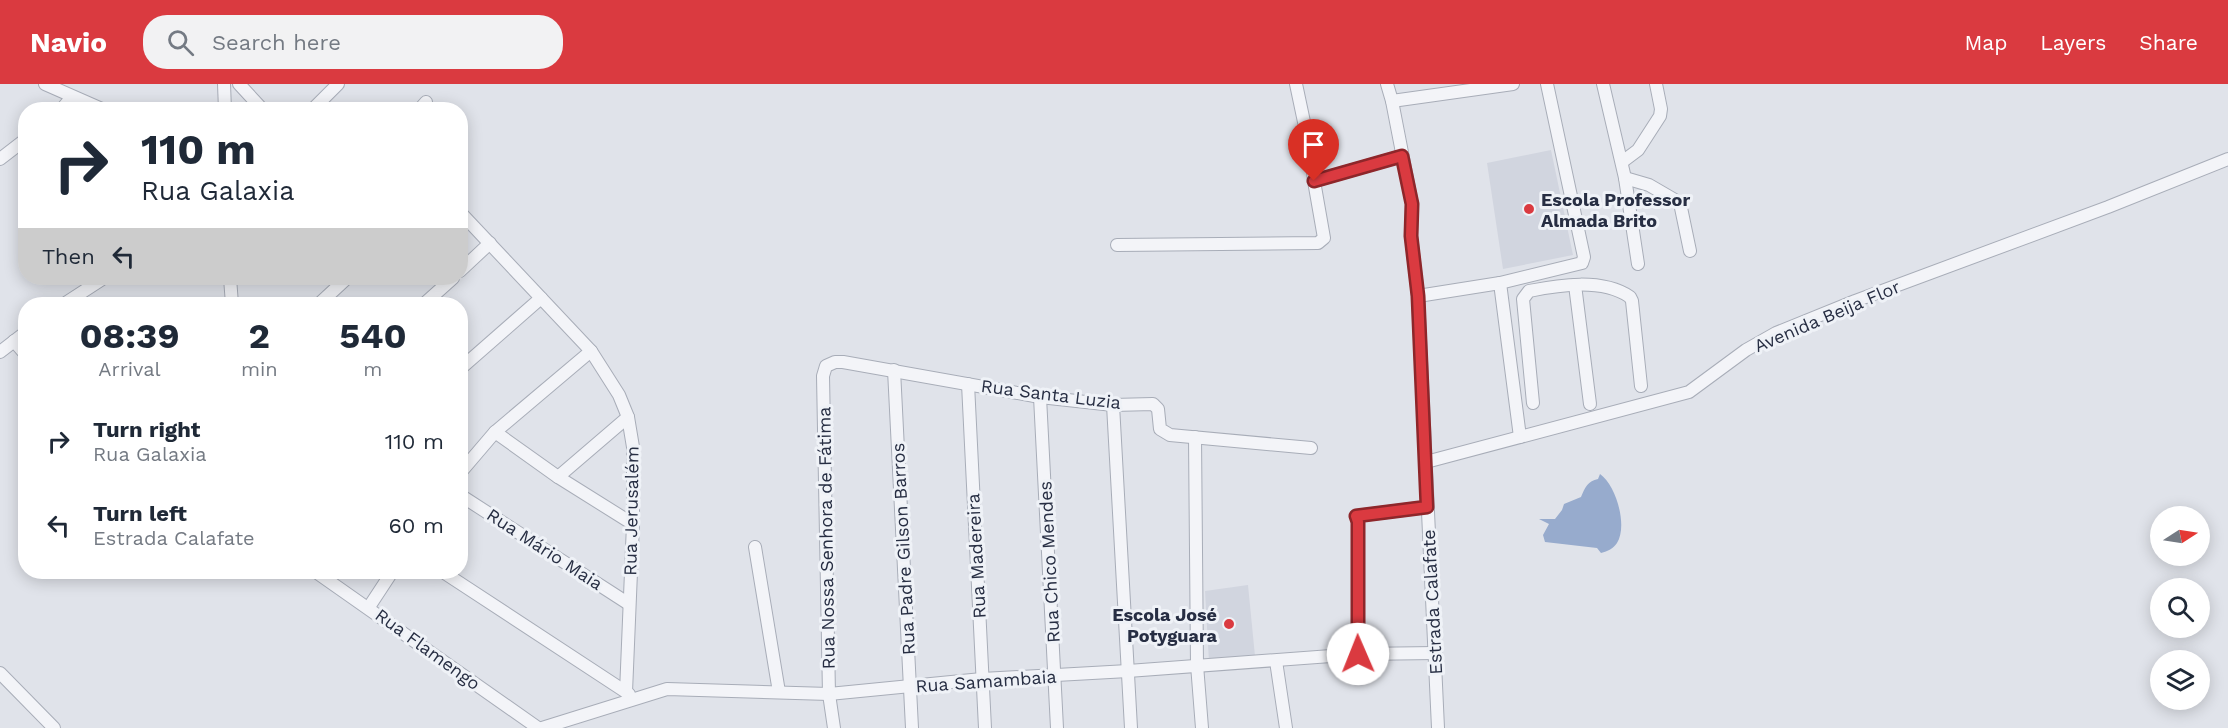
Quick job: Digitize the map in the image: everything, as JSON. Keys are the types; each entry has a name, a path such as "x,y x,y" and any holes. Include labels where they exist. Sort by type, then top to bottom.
{"street":[{"path":"45,84 84,102"},
{"path":"224,84 225,102"},
{"path":"239,84 256,102"},
{"path":"320,102 338,84"},
{"path":"1117,245 1316,243 1323,238 1311,155 1296,84"},
{"name":"Estrada Calafate","path":"1387,84 1412,204 1411,236 1418,296 1438,728"},
{"path":"1392,101 1513,84"},
{"path":"1418,296 1500,283 1582,263 1584,256 1547,84"},
{"path":"1603,84 1622,162 1638,264"},
{"path":"1622,162 1638,150 1660,116 1661,109 1656,84"},
{"path":"68,102 72,97"},
{"path":"0,159 18,145"},
{"path":"1314,181 1402,156"},
{"name":"Avenida Beija Flor","path":"1426,462 1689,392 1746,350 1776,333 2228,159"},
{"path":"1625,178 1649,185 1677,200 1681,206 1690,251"},
{"name":"Rua Jerusalém","path":"468,220 591,351 611,380 628,417 633,447 633,524 629,604 630,695"},
{"path":"468,264 490,243"},
{"path":"1500,283 1520,437"},
{"path":"75,297 93,285"},
{"path":"327,297 339,285"},
{"path":"432,297 445,285"},
{"path":"1575,285 1590,404"},
{"path":"1533,403 1522,299 1525,293 1537,289 1575,285 1607,287 1630,297 1641,386"},
{"path":"468,362 541,298"},
{"path":"0,352 18,338"},
{"path":"14,341 18,346"},
{"path":"1509,351 1527,350"},
{"path":"468,464 495,432 591,351"},
{"name":"Rua Nossa Senhora de Fátima","path":"834,728 829,694 823,376 826,366 835,362 843,362"},
{"name":"Rua Santa Luzia","path":"843,362 1040,397 1113,405 1153,404 1158,409 1161,429 1170,435 1311,448"},
{"name":"Rua Padre Gilson Barros","path":"894,370 912,728"},
{"name":"Rua Madereira","path":"968,384 985,728"},
{"name":"Rua Chico Mendes","path":"1040,397 1057,728"},
{"path":"1113,405 1131,728"},
{"path":"558,477 628,417"},
{"path":"495,432 558,477 633,524"},
{"path":"1195,437 1197,665 1202,728"},
{"name":"Rua Mário Maia","path":"468,500 629,604"},
{"path":"1358,654 1358,522 1356,516 1427,507"},
{"path":"755,547 779,692"},
{"name":"Rua Flamengo","path":"327,579 540,728"},
{"path":"369,607 387,579"},
{"path":"454,579 630,695"},
{"name":"Rua Samambaia","path":"540,728 630,695 666,689 829,694 982,679 1358,654 1436,653"},
{"path":"1276,661 1286,728"},
{"path":"0,673 54,728"}],"shaded area":[{"name":"Escola Professor Almada Brito","path":"1551,150 1573,255 1503,269 1487,163"},
{"name":"Escola José Potyguara","path":"1248,585 1255,656 1209,662 1205,591"}],"water":[{"path":"1600,474 1611,487 1619,506 1621,527 1617,543 1610,550 1601,553 1597,548 1545,542 1543,535 1549,524 1539,519 1555,519 1564,504 1581,497 1587,485 1598,479"}],"place":[{"name":"Escola Professor Almada Brito","path":"1529,209"},
{"name":"Escola José Potyguara","path":"1229,624"}],"route":[{"path":"1314,181 1402,156 1412,204 1411,236 1418,296 1427,507 1356,516 1358,522 1358,654"}]}
